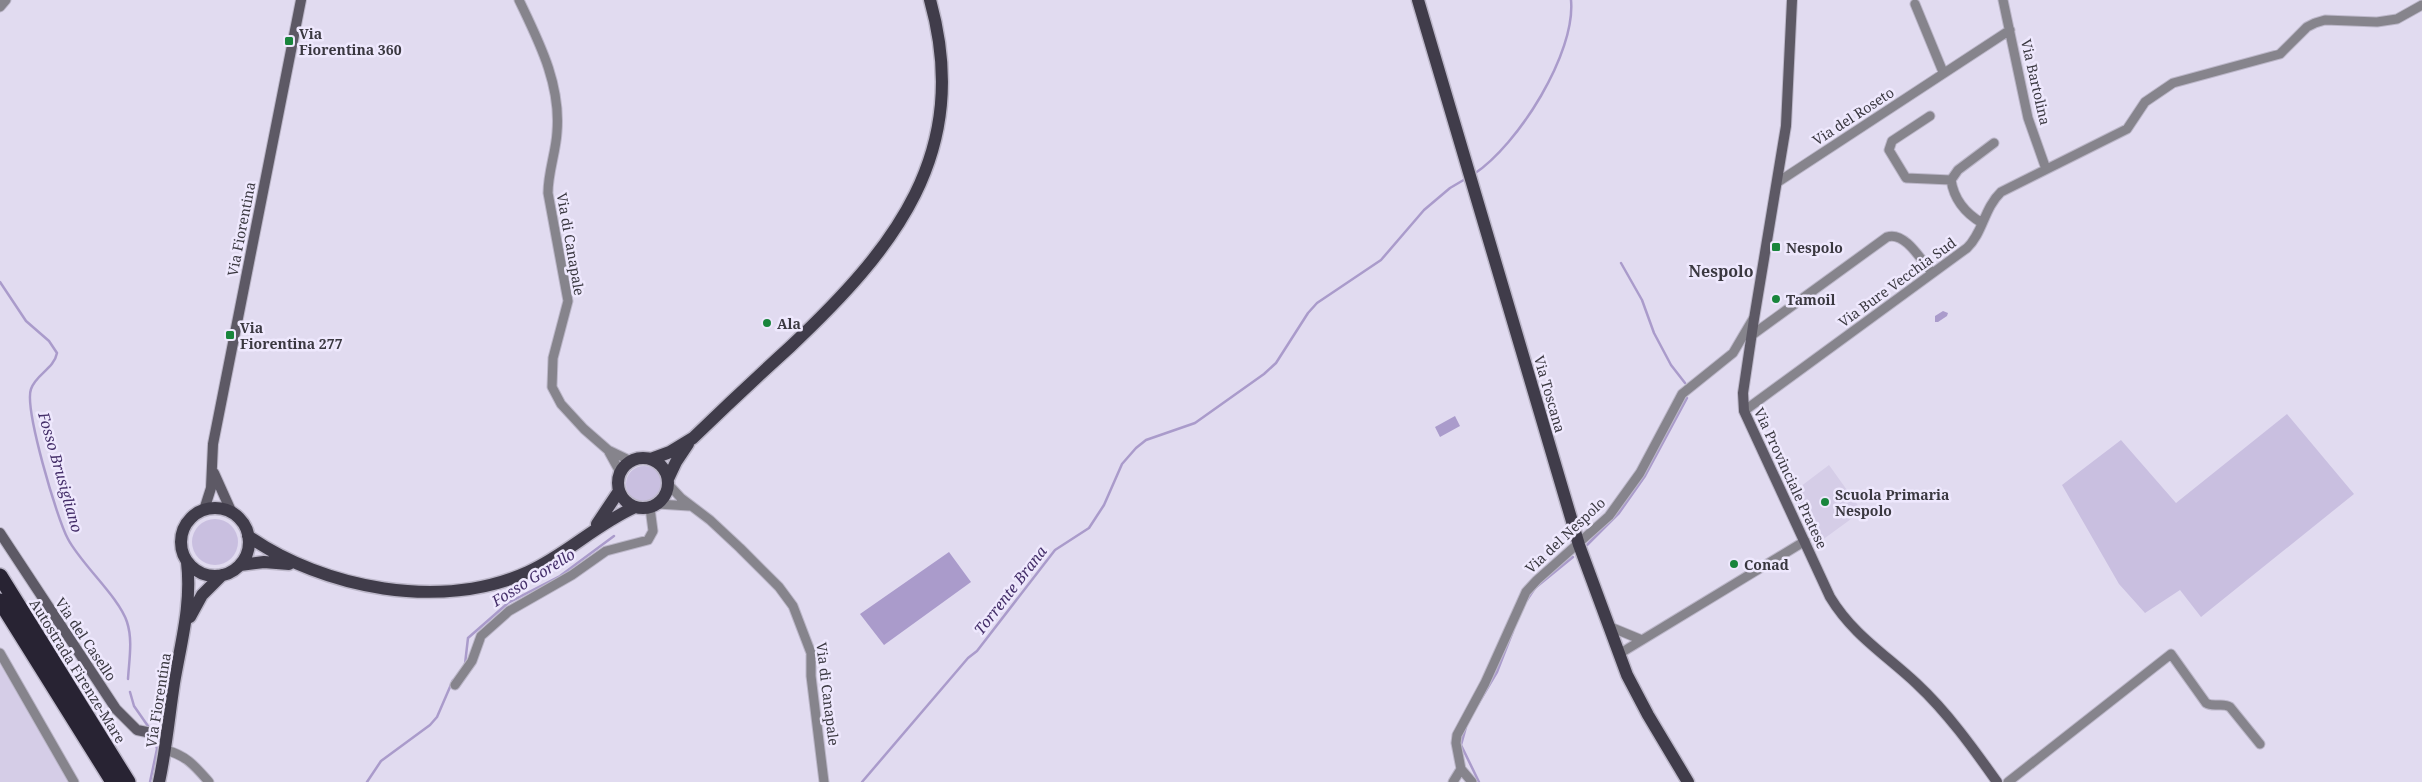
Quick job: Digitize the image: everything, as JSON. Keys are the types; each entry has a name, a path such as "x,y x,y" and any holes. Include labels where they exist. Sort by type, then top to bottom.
{"highway":[{"name":"Autostrada Firenze-Mare","path":"0,576 128,782"},
{"name":"Autostrada Firenze-Mare","path":"0,601 113,782"}],"main road":[{"path":"240,566 246,555 248,536 241,520 232,513 219,508 204,510 190,519 182,534 182,551 187,562 200,573 211,576 222,575 240,566 264,562 302,566 382,587 408,591 452,593 497,584 529,572 560,554 590,532 635,507 654,506 665,496 676,462 693,438 832,306 875,258 907,213 928,167 940,113 940,57 930,0"},
{"name":"Via Toscana","path":"1418,0 1579,545 1619,654 1648,715 1688,782"},
{"path":"635,507 625,501 619,491 620,472 631,461 639,458 651,459 670,452 693,438"},
{"path":"651,459 662,467 669,482"},
{"path":"590,532 619,491"},
{"path":"248,536 280,556 302,566"},
{"name":"Via Fiorentina","path":"159,782 186,624 189,583 187,562"},
{"name":"Via Fiorentina","path":"186,624 202,595 222,575"}],"street":[{"path":"0,7 6,0"},
{"name":"Via Fiorentina","path":"204,510 210,493 213,444 301,0"},
{"name":"Via di Canapale","path":"519,0 554,83 557,100 557,134 548,179 548,193 568,301 553,358 552,387 562,404 608,450 631,461"},
{"name":"Via Provinciale Pratese","path":"1792,0 1786,126 1754,319 1744,393 1744,410 1830,597 1847,622 1917,684 1948,719 1997,782"},
{"name":"Via Bartolina","path":"2003,0 2028,118 2046,169"},
{"path":"1915,4 1943,72"},
{"name":"Via Bure Vecchia Sud","path":"1744,410 1970,245 1991,202 2000,192 2127,129 2145,102 2173,83 2280,54 2308,27 2325,20 2377,22 2397,19 2422,5"},
{"name":"Via del Roseto","path":"1778,182 1943,72 2010,30"},
{"path":"1930,116 1892,141 1889,150 1906,178 1951,180"},
{"path":"1982,223 1962,208 1953,192 1951,180 1958,170 1994,143"},
{"path":"1752,336 1887,237 1895,235 1902,239 1932,273"},
{"name":"Via del Nespolo","path":"1472,782 1461,769 1456,744 1457,735 1485,683 1521,599 1537,580 1602,523 1631,488 1682,394 1730,356 1754,319"},
{"path":"608,450 620,472"},
{"name":"Via Fiorentina","path":"212,465 216,480 232,513"},
{"name":"Via di Canapale","path":"669,482 690,506 710,520 740,548 779,587 793,606 807,636 811,653 811,676 824,782"},
{"path":"455,685 472,661 481,636 509,611 572,575 606,551 648,540 653,531 654,506 690,506"},
{"name":"Via del Casello","path":"0,533 116,709 130,726 145,733 166,736"},
{"path":"1619,654 1805,540"},
{"path":"1608,626 1642,640"},
{"path":"0,653 74,782"},
{"path":"2008,782 2171,654 2206,703 2211,706 2226,704 2230,707 2260,744"},
{"path":"164,750 177,753 188,759 209,782"},
{"path":"1453,782 1461,769"}],"shaded area":[{"path":"1943,311 1948,313 1947,316 1935,322 1935,316"},
{"path":"2287,414 2354,494 2201,617 2180,590 2145,613 2119,584 2062,485 2121,440 2176,503"},
{"path":"1455,416 1460,426 1440,437 1435,427"},
{"name":"Scuola Primaria Nespolo","path":"1829,465 1862,511 1814,546 1792,493"},
{"path":"644,466 651,467 657,471 661,477 661,491 657,497 651,501 644,502 637,501 631,497 627,491 626,484 627,477 631,471 637,467"},
{"path":"215,519 228,523 234,529 238,542 234,555 228,561 215,565 202,561 196,555 192,542 196,529 202,523"},
{"path":"949,552 971,582 884,645 860,614"},
{"path":"0,664 69,782 0,782"}],"waterway":[{"name":"Torrente Brana","path":"1474,174 1508,142 1541,96 1554,71 1564,45 1570,22 1571,0"},
{"name":"Torrente Brana","path":"862,782 968,658 977,651 1055,550 1089,528 1104,505 1122,464 1136,448 1146,440 1195,423 1264,374 1276,363 1308,313 1317,303 1381,260 1424,210 1450,188 1467,178"},
{"path":"1621,263 1642,300 1654,333 1671,365 1685,383"},
{"name":"Fosso Brusigliano","path":"0,282 26,321 49,341 57,353 55,359 37,379 31,389 32,418 50,488 68,539 116,602 127,622 130,643 128,679"},
{"path":"1587,545 1619,513 1645,476 1687,398"},
{"name":"Fosso Gorello","path":"465,664 468,638 508,603 560,576 614,536"},
{"path":"1527,600 1535,588 1573,557"},
{"path":"1478,704 1497,672 1513,631"},
{"name":"Fosso Gorello","path":"367,782 381,761 430,725 437,717 453,680"},
{"name":"Fosso Brusigliano","path":"130,692 134,706 150,729"},
{"path":"1466,727 1461,745 1479,782"},
{"name":"Fosso Brusigliano","path":"150,782 157,749 154,736"}],"place":[{"name":"Via Fiorentina 360","path":"289,41"},
{"name":"Nespolo","path":"1776,247"},
{"name":"Tamoil","path":"1776,299"},
{"name":"Ala","path":"767,323"},
{"name":"Via Fiorentina 277","path":"230,335"},
{"name":"Scuola Primaria Nespolo","path":"1825,502"},
{"name":"Conad","path":"1734,564"}],"district":[{"name":"Nespolo","path":"1721,271"}]}
